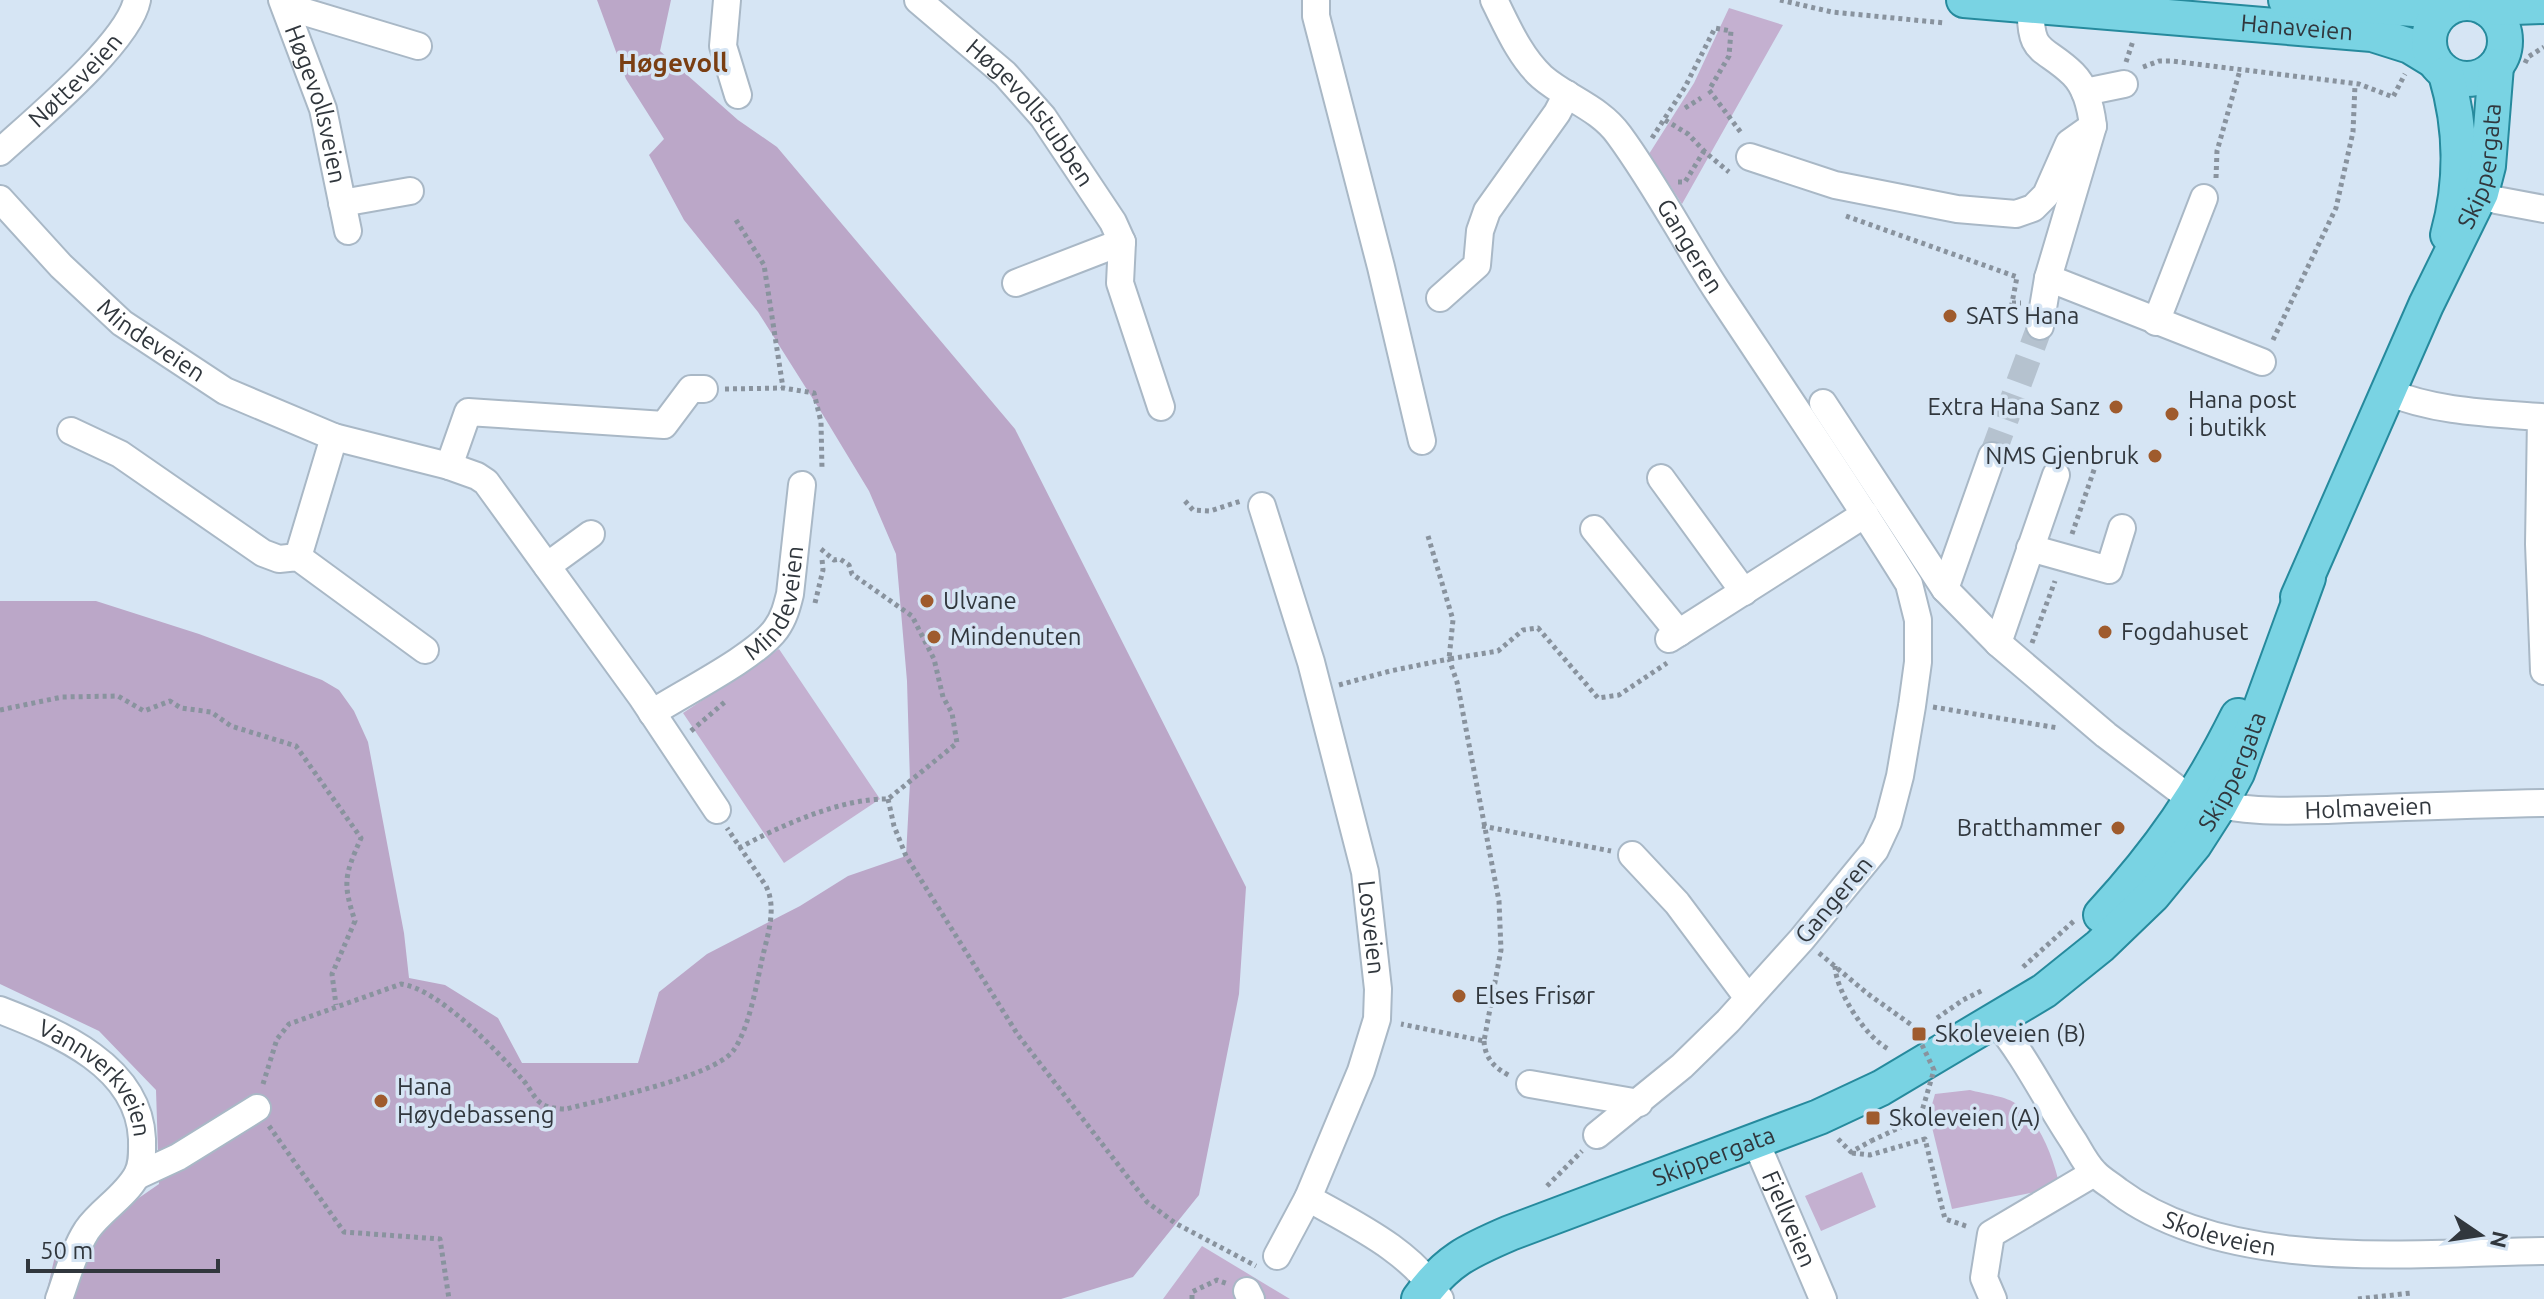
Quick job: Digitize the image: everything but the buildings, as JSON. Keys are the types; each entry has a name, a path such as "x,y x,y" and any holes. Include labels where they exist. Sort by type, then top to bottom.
{"main road":[{"name":"Hanaveien","path":"1964,0 2372,34 2410,46 2428,69"},
{"name":"Hanaveien","path":"2286,0 2442,11"},
{"path":"2544,6 2486,8 2459,3 2442,11 2429,34 2428,69 2467,80 2478,78 2525,34 2544,27"},
{"path":"2486,8 2502,24 2501,57"},
{"name":"Skippergata","path":"1430,1293 1461,1254 1819,1117 1881,1088 1991,1004 2044,991 2153,895 2194,845 2215,761 2308,578 2426,305 2481,193 2488,166 2501,57"},
{"name":"Skippergata","path":"2426,305 2449,230 2457,185 2458,128 2428,69"}],"street":[{"name":"Nøtteveien","path":"0,152 59,98 127,27 137,0"},
{"path":"727,0 723,46 738,95"},
{"name":"Høgevollstubben","path":"918,0 1005,74 1043,117 1113,222 1122,242"},
{"path":"1316,0 1316,16 1422,441"},
{"name":"Gangeren","path":"1494,0 1530,64 1543,78 1607,121 1636,157 1715,287 1909,584 1915,601 1918,662 1912,706 1900,776 1888,822 1875,850 1802,939 1682,1066 1597,1135"},
{"name":"Høgevollsveien","path":"284,3 418,46"},
{"name":"Høgevollsveien","path":"284,3 323,109 348,231"},
{"path":"2031,5 2030,28 2039,49 2075,75 2091,108 2093,126 2048,278 2040,326"},
{"path":"2085,92 2134,76"},
{"path":"1440,298 1477,265 1480,231 1487,211 1557,113 1567,94"},
{"path":"1741,166 1957,209 2016,214 2033,208 2046,195 2069,143 2093,126"},
{"name":"Høgevollsveien","path":"342,203 410,191"},
{"path":"2481,193 2496,200 2544,209"},
{"path":"2156,322 2204,198"},
{"name":"Mindeveien","path":"0,199 61,266 122,323 225,391 334,437 449,466 486,482 652,713 717,810"},
{"path":"1016,283 1122,242 1120,283 1161,407"},
{"path":"2048,278 2262,362"},
{"path":"449,466 468,412 664,425 691,389 704,389"},
{"path":"2388,392 2409,401 2456,410 2542,417 2539,544 2544,671"},
{"path":"1823,403 1945,589 1998,643 2106,735 2180,791 2206,802"},
{"path":"71,431 120,454 263,553 279,559 298,557 425,650"},
{"path":"298,557 334,437"},
{"path":"1945,589 1992,456"},
{"path":"1998,643 2056,475"},
{"path":"1661,478 1744,592"},
{"name":"Mindeveien","path":"652,713 757,648 775,630 787,608 812,482"},
{"name":"Losveien","path":"1262,506 1311,662 1365,872 1374,941 1377,1019 1361,1071 1308,1198 1277,1256"},
{"path":"1594,529 1673,645 1744,592 1865,514"},
{"path":"2030,548 2109,570 2122,528"},
{"path":"547,566 591,534"},
{"name":"Holmaveien","path":"2206,802 2276,810 2544,803"},
{"path":"1632,855 1677,903 1748,998"},
{"name":"Skoleveien","path":"1991,1004 2048,1103 2094,1173 2136,1204 2169,1221 2251,1244 2357,1254 2544,1251"},
{"name":"Vannverkveien","path":"0,1010 79,1045 99,1060 123,1087 141,1123 143,1159 137,1176 86,1231 59,1299"},
{"path":"1530,1084 1639,1103"},
{"path":"137,1176 178,1157 257,1108"},
{"name":"Fjellveien","path":"1755,1140 1823,1299"},
{"path":"1993,1299 1984,1278 1991,1234 2094,1173"},
{"path":"1308,1198 1412,1261 1430,1293"}],"path":[{"path":"1636,157 1665,120 1715,28 1731,31 1729,56 1709,90 1742,134 1741,166 1705,152 1688,134 1665,120"},
{"path":"2134,76 2159,61 2171,61 2355,85 2377,89 2393,97 2428,69"},
{"path":"2204,198 2215,192 2217,151 2240,70"},
{"path":"2262,362 2336,208 2353,132 2355,85"},
{"path":"1685,108 1701,98"},
{"path":"1699,163 1705,152"},
{"path":"1846,215 2003,271"},
{"path":"736,220 764,265 783,388"},
{"path":"704,389 783,388 814,393 821,422 812,482"},
{"path":"2028,653 2095,467"},
{"path":"1185,501 1193,510 1210,511 1250,499 1258,500 1262,506"},
{"path":"739,848 781,825 870,798 888,799 957,743 952,713 943,697 934,659 912,616 852,574 849,565 840,559 834,560 821,549 821,535"},
{"path":"1428,536 1453,620 1449,659 1457,682 1482,826 1499,901 1501,950 1485,1049 1493,1065 1530,1084"},
{"path":"1359,679 1498,651 1523,630 1538,628 1598,698 1619,695 1673,645"},
{"path":"0,710 62,697 118,696 144,711 170,701 181,708 211,712 231,726 296,746 361,838 346,873 347,896 355,921 332,974 336,1005"},
{"path":"1912,706 1945,708 2106,735"},
{"path":"888,799 894,826 906,856 1018,1035 1147,1202 1175,1223 1258,1267 1277,1256"},
{"path":"449,1299 440,1239 344,1232 257,1108 277,1039 289,1024 401,984 412,986 467,1024 523,1080 542,1104 557,1109 691,1075 725,1059 734,1050 756,988 772,910 771,896 717,810"},
{"path":"1482,826 1632,855"},
{"path":"2021,968 2083,911"},
{"path":"1802,939 1868,994 1913,1026 1934,1070 1920,1118 1871,1141"},
{"path":"1835,966 1836,980 1854,1012 1880,1045 1891,1050"},
{"path":"1931,1022 1963,1000 1991,1004"},
{"path":"1377,1019 1484,1041"},
{"path":"1911,1036 1921,1029"},
{"path":"1881,1062 1901,1043"},
{"path":"1543,1199 1546,1187 1597,1135"},
{"path":"1851,1152 1870,1155 1925,1139 1945,1219 1991,1234"},
{"path":"1192,1299 1192,1292 1217,1280 1249,1295"},
{"path":"2358,1299 2411,1293"}],"shaded area":[{"path":"597,0 671,0 660,51 738,120 777,147 1015,429 1246,887 1239,994 1199,1195 1133,1277 1061,1299 45,1299 55,1256 159,1184 156,1090 99,1031 0,984 0,601 96,601 199,634 322,680 339,690 354,711 368,742 404,933 409,978 445,985 498,1018 522,1063 638,1063 659,992 707,954 800,906 848,876 906,856 910,782 907,681 896,554 869,491 758,312 684,220 649,155 664,139 626,79"},
{"path":"1729,8 1783,25 1682,204 1649,154 1694,83"},
{"path":"779,649 880,799 784,863 683,713"},
{"path":"1970,1090 2008,1099 2026,1113 2045,1143 2060,1187 1952,1209 1929,1115 1935,1094"},
{"path":"1862,1172 1876,1207 1821,1231 1805,1196"},
{"path":"1202,1246 1290,1299 1163,1299"}],"tunnel":[{"path":"1992,456 2040,326"}],"place":[{"name":"SATS Hana","path":"1950,316"},
{"name":"Extra Hana Sanz","path":"2116,407"},
{"name":"Hana post i butikk","path":"2172,414"},
{"name":"NMS Gjenbruk","path":"2155,456"},
{"name":"Ulvane","path":"927,601"},
{"name":"Fogdahuset","path":"2105,632"},
{"name":"Mindenuten","path":"934,637"},
{"name":"Bratthammer","path":"2118,828"},
{"name":"Elses Frisør","path":"1459,996"},
{"name":"Skoleveien (B)","path":"1919,1034"},
{"name":"Hana Høydebasseng","path":"381,1101"},
{"name":"Skoleveien (A)","path":"1873,1118"}],"district":[{"name":"Høgevoll","path":"673,63"}]}
